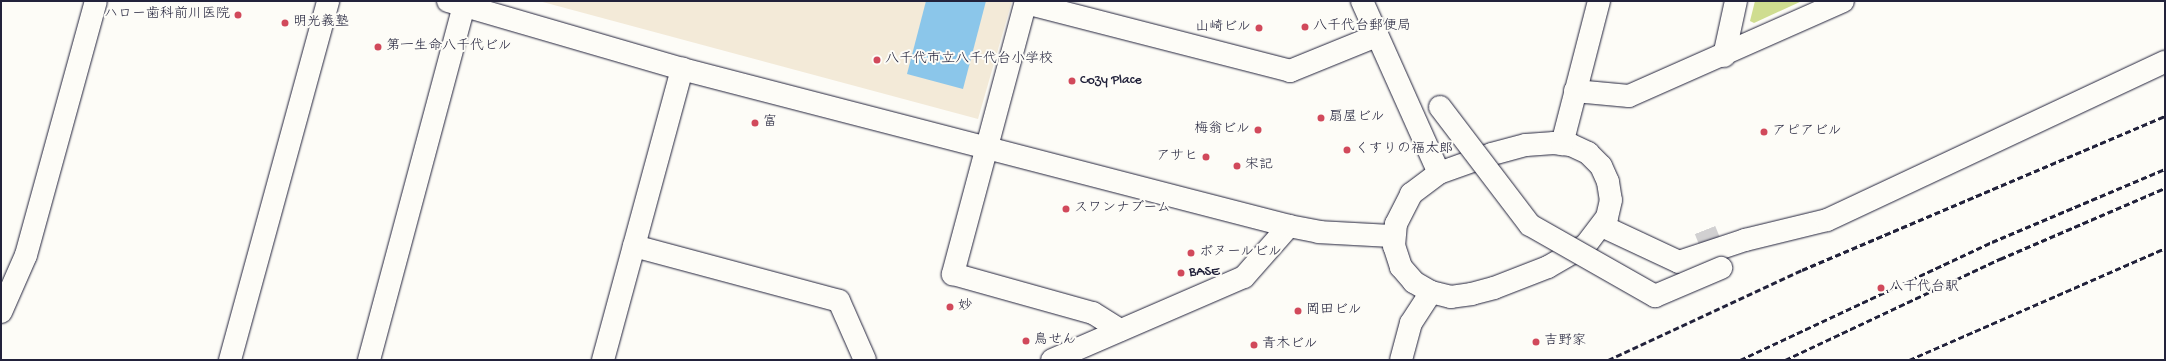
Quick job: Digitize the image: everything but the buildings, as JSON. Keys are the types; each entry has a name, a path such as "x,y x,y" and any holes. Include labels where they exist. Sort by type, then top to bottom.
{"street":[{"path":"1,312 26,255 96,1"},
{"path":"230,360 328,1"},
{"path":"1362,1 1376,36 1439,173"},
{"path":"1562,144 1599,1"},
{"path":"1724,56 1736,1"},
{"path":"1575,91 1629,96 1724,56 1842,1"},
{"path":"1120,330 1093,313 953,274 1026,2 1290,71 1376,36"},
{"path":"369,360 459,3 682,69 986,149 1289,226 1319,232 1394,236"},
{"path":"1602,226 1679,262 1745,240 1827,220 2165,62"},
{"path":"603,360 682,69"},
{"path":"1440,107 1530,225 1655,296 1721,268"},
{"path":"1562,144 1588,153 1601,166 1608,182 1610,200 1607,217 1602,226 1586,245 1568,257 1494,288 1451,297 1431,292 1414,282 1401,267 1396,257 1394,236 1396,224 1411,194 1439,173 1526,145 1562,144"},
{"path":"1052,360 1244,277 1289,226"},
{"path":"634,246 839,301 865,360"},
{"path":"1401,360 1411,323 1431,292"}],"shaded area":[{"name":"八千代市立八千代台小学校","path":"539,1 1012,1 978,119"}],"green space":[{"path":"1755,1 1802,1 1754,23 1750,21"}],"water":[{"path":"926,1 986,1 963,89 907,74"}],"tunnel":[{"path":"1705,230 1720,267"}],"railway":[{"path":"1608,360 1802,270 2165,116"},
{"path":"1740,360 1992,242 2165,169"},
{"path":"1785,360 2000,259 2165,188"},
{"path":"1909,360 2165,248"}],"place":[{"name":"ハロー歯科前川医院","path":"238,15"},
{"name":"明光義塾","path":"285,23"},
{"name":"八千代台郵便局","path":"1305,27"},
{"name":"山崎ビル","path":"1259,28"},
{"name":"第一生命八千代ビル","path":"378,47"},
{"name":"八千代市立八千代台小学校","path":"877,60"},
{"name":"Cozy Place","path":"1072,81"},
{"name":"扇屋ビル","path":"1321,118"},
{"name":"富","path":"755,123"},
{"name":"梅翁ビル","path":"1258,130"},
{"name":"アピアビル","path":"1764,132"},
{"name":"くすりの福太郎","path":"1347,150"},
{"name":"アサヒ","path":"1206,157"},
{"name":"宋記","path":"1237,166"},
{"name":"スワンナブーム","path":"1066,209"},
{"name":"ボヌールビル","path":"1191,253"},
{"name":"BASE","path":"1181,273"},
{"name":"八千代台駅","path":"1881,288"},
{"name":"妙","path":"950,307"},
{"name":"岡田ビル","path":"1298,311"},
{"name":"鳥せん","path":"1026,341"},
{"name":"吉野家","path":"1536,342"},
{"name":"青木ビル","path":"1254,345"}]}
